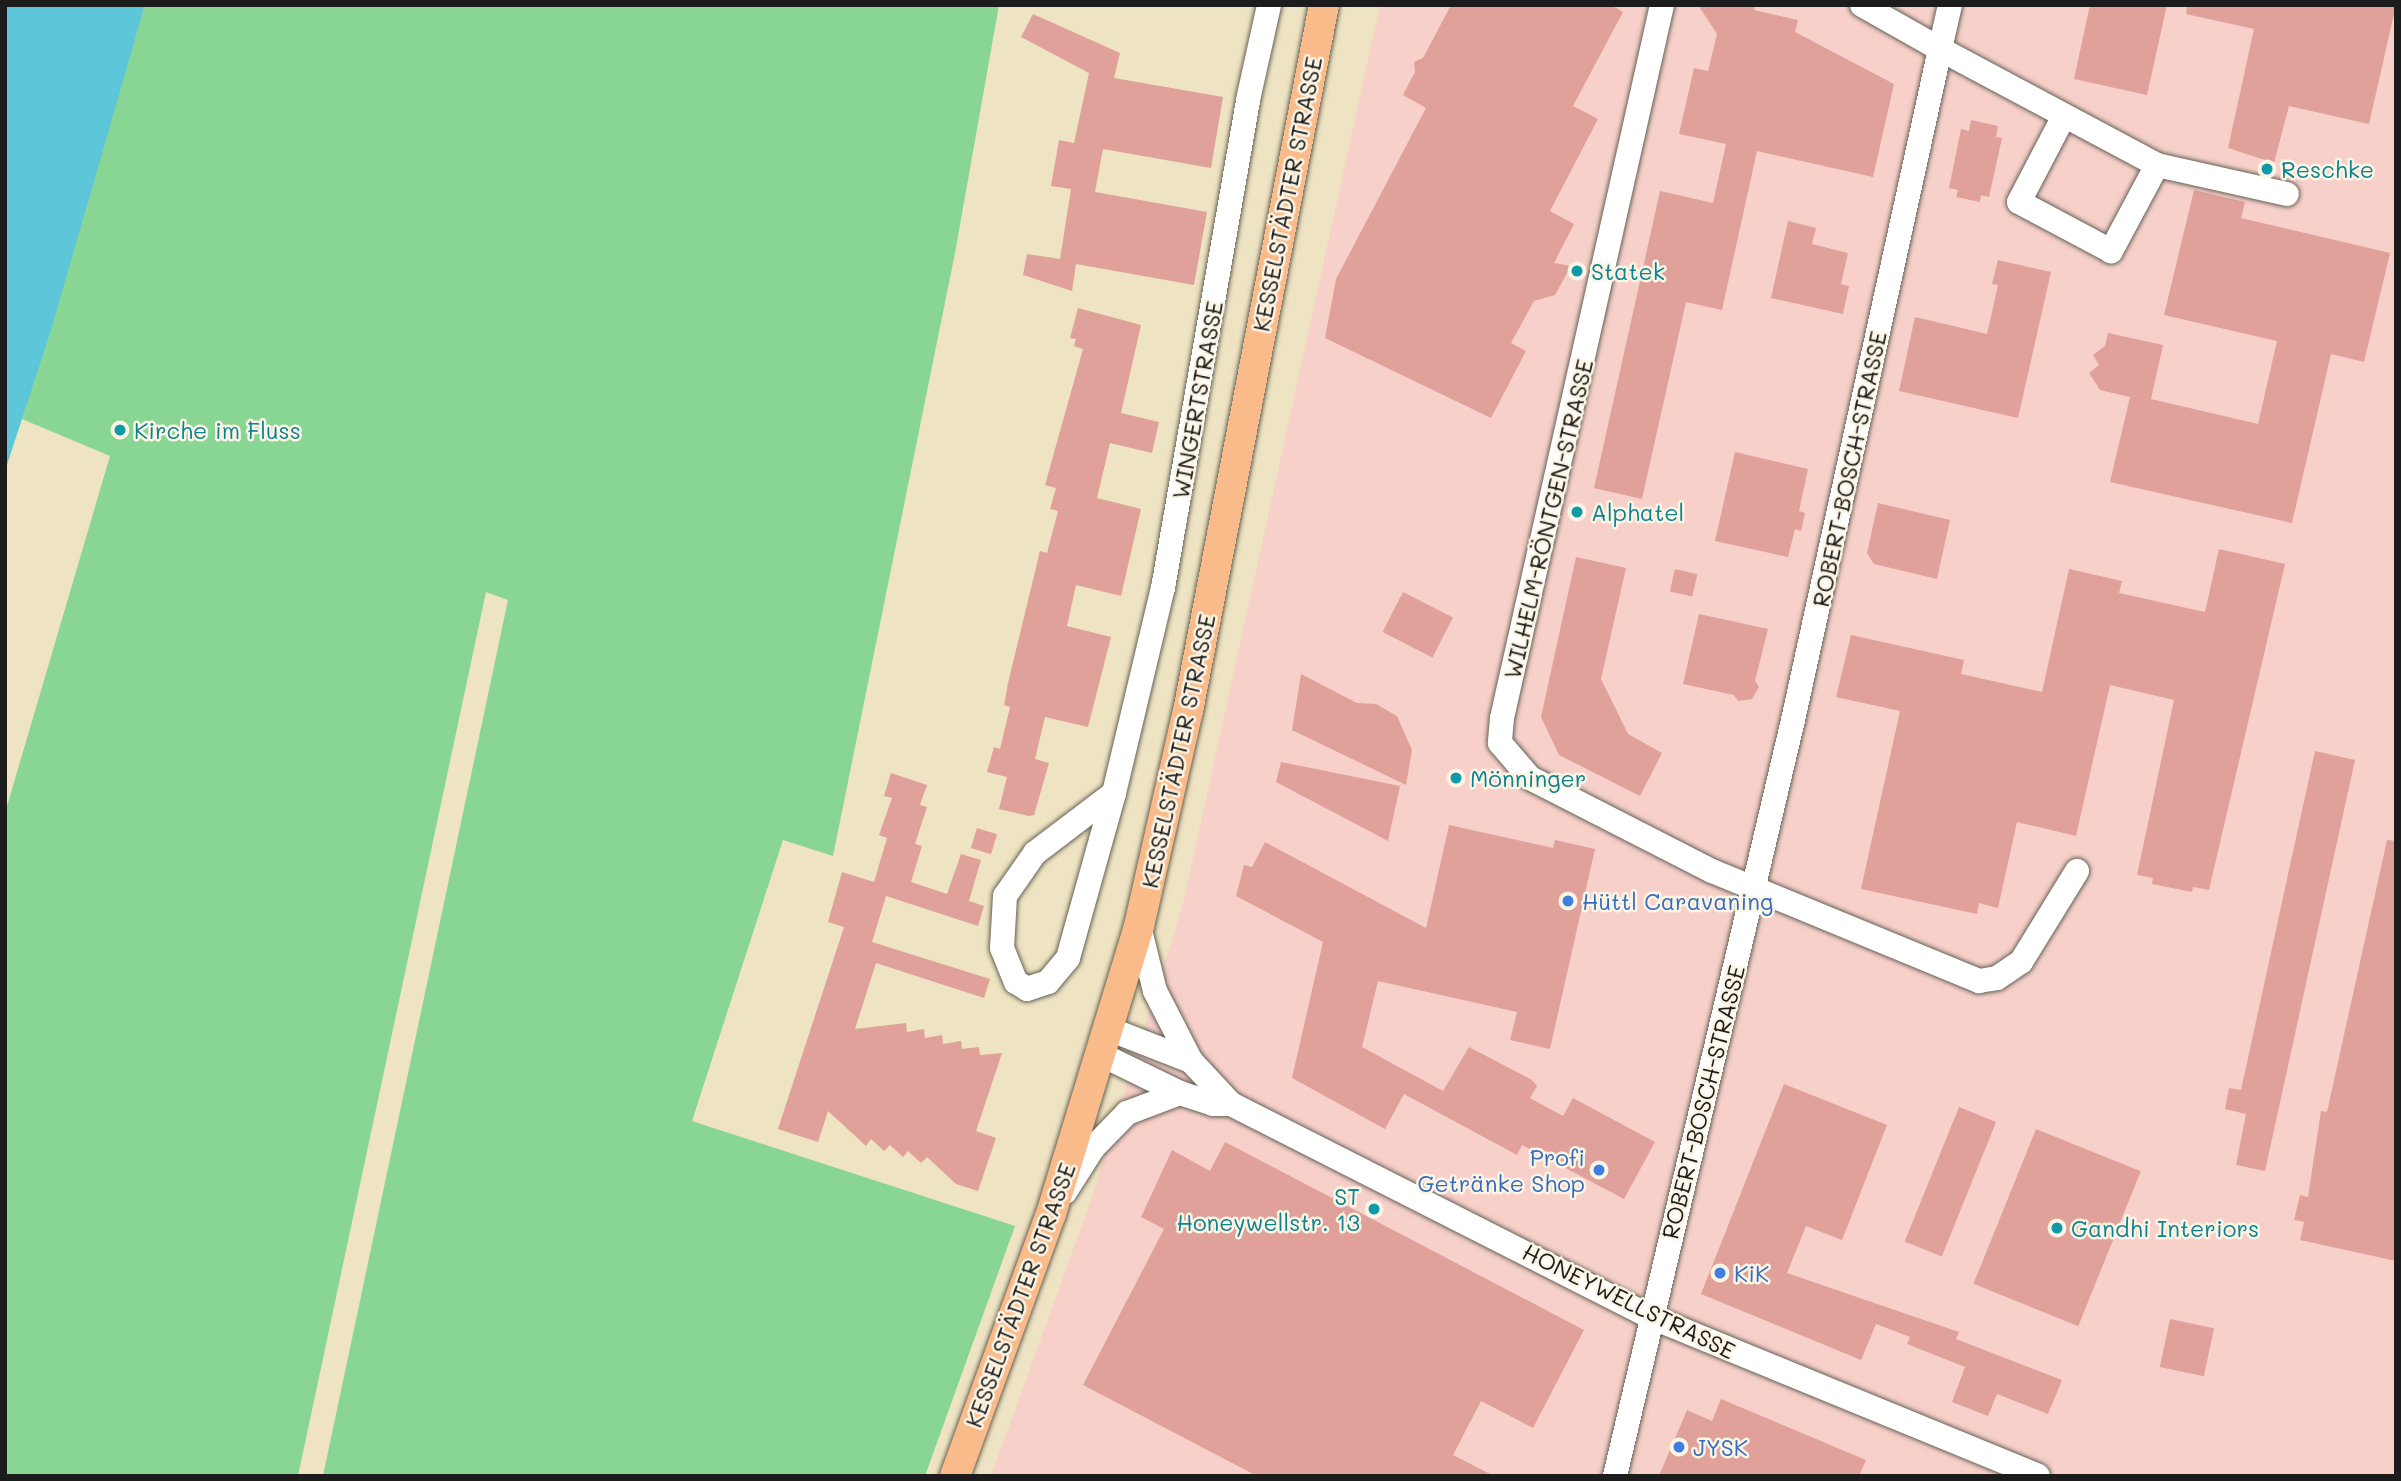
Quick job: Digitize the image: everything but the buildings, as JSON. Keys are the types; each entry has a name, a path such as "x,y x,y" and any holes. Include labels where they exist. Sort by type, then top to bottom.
{"main road":[{"name":"KESSELSTÄDTER STRASSE","path":"955,1476 1051,1214 1106,1042 1139,926 1188,711 1324,5"}],"street":[{"name":"WINGERTSTRASSE","path":"1114,793 1035,853 1011,882 1000,920 1002,948 1016,982 1027,989 1048,982 1068,958 1114,793 1163,588 1248,100 1269,5"},
{"name":"WILHELM-RÖNTGEN-STRASSE","path":"1662,5 1502,718 1500,743 1530,778 1755,888"},
{"path":"1862,5 2157,165 2287,194"},
{"name":"ROBERT-BOSCH-STRASSE","path":"1615,1476 1755,888 1950,5"},
{"path":"2064,116 2019,202 2111,251 2157,165"},
{"path":"1755,888 1979,981 1997,978 2021,962 2077,871"},
{"name":"HONEYWELLSTRASSE","path":"1139,926 1155,991 1191,1061 1231,1104 1651,1317 2038,1476"},
{"name":"HONEYWELLSTRASSE","path":"1106,1042 1191,1061"},
{"name":"HONEYWELLSTRASSE","path":"1106,1042 1180,1093 1213,1104 1231,1104"},
{"path":"1051,1214 1093,1148 1127,1113 1180,1093"}],"shaded area":[{"path":"1380,5 2396,5 2396,1476 991,1476 1090,1203 1183,904"}],"green space":[{"path":"145,5 999,5 955,253 833,856 783,840 692,1121 1015,1226 925,1476 323,1476 508,600 486,592 298,1476 5,1476 5,813 110,456 22,419"}],"water":[{"path":"5,5 145,5 51,330 5,471"}],"place":[{"name":"Reschke","path":"2267,169"},
{"name":"Statek","path":"1577,271"},
{"name":"Kirche im Fluss","path":"120,430"},
{"name":"Alphatel","path":"1577,512"},
{"name":"Mönninger","path":"1456,778"},
{"name":"Hüttl Caravaning","path":"1568,901"},
{"name":"Profi Getränke Shop","path":"1599,1170"},
{"name":"ST Honeywellstr. 13","path":"1374,1209"},
{"name":"Gandhi Interiors","path":"2057,1228"},
{"name":"KiK","path":"1720,1273"},
{"name":"JYSK","path":"1679,1447"}]}
